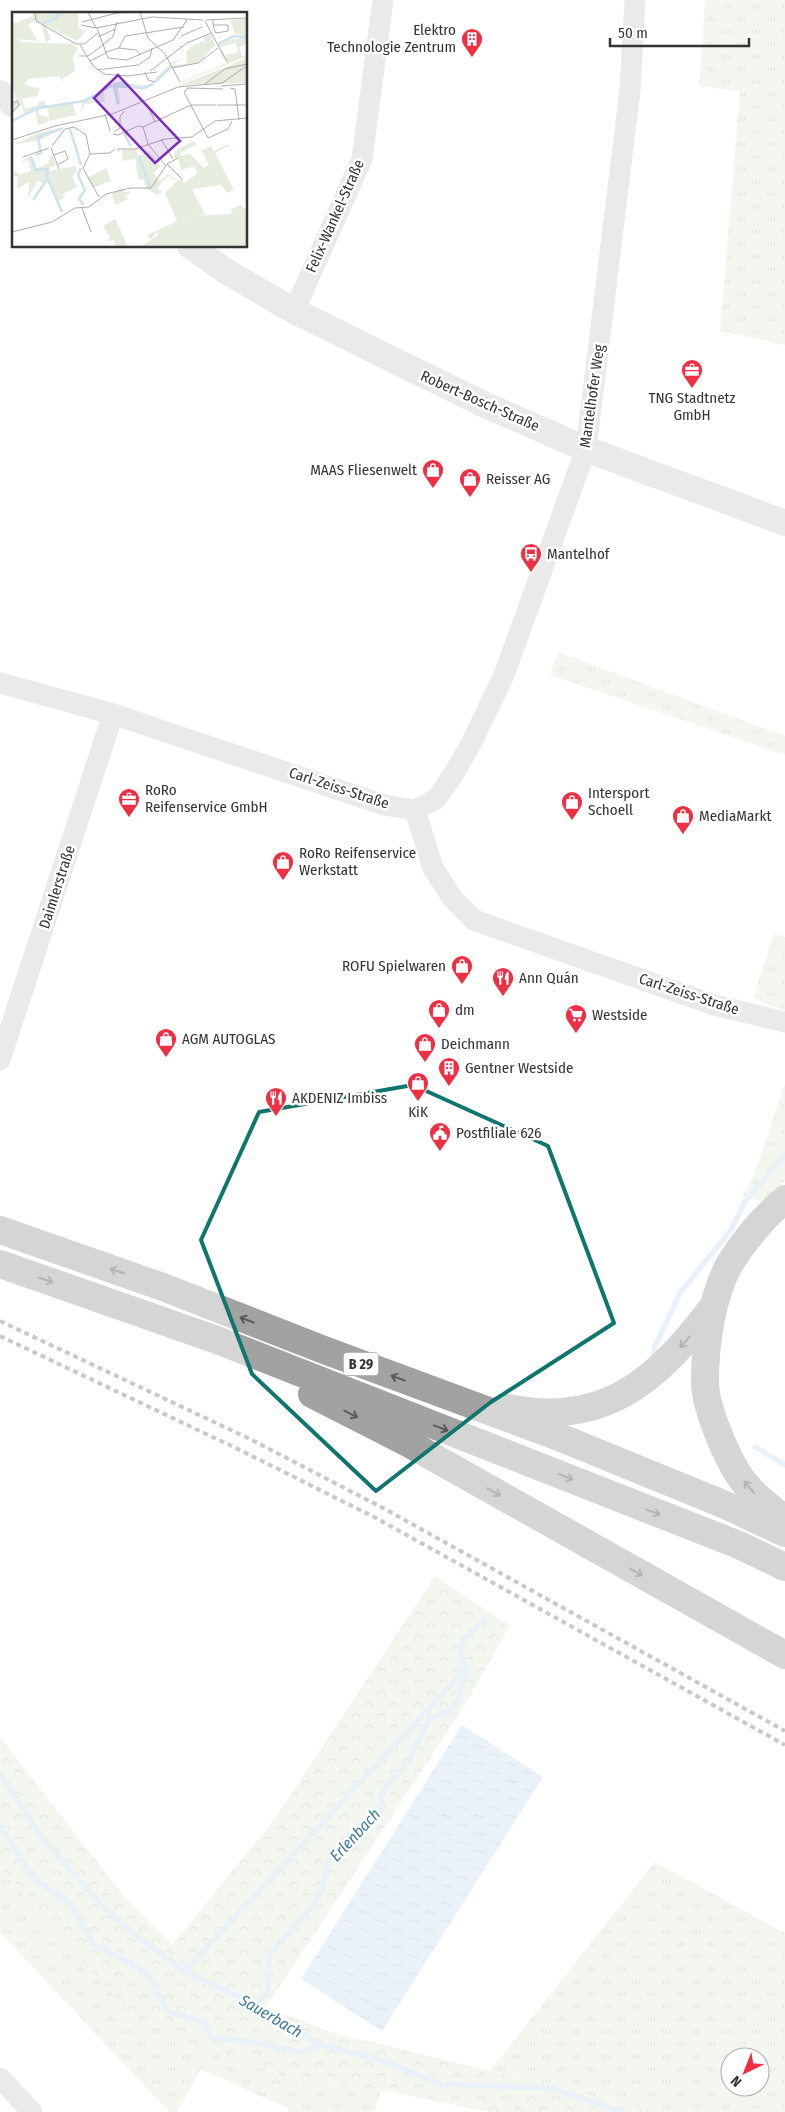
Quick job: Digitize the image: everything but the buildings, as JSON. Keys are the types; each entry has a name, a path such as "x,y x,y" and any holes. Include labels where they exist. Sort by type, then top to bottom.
{"highway":[{"path":"785,1199 761,1220 729,1266 715,1304 708,1340 704,1381 719,1438 747,1487 785,1520"},
{"name":"B 29","path":"0,1230 163,1287 626,1464 785,1532"},
{"name":"B 29","path":"0,1264 217,1340 730,1542 785,1567"},
{"path":"438,1392 526,1412 576,1411 612,1400 633,1390 657,1371 688,1340 715,1304"},
{"path":"217,1340 302,1389 408,1443 785,1655"}],"street":[{"name":"Felix-Wankel-Straße","path":"294,311 362,159 383,0"},
{"name":"Mantelhofer Weg","path":"415,810 436,799 451,778 475,736 504,675 586,449 630,90 635,0"},
{"path":"0,93 12,104"},
{"name":"Robert-Bosch-Straße","path":"193,248 224,270 294,311 451,389 586,449 785,523"},
{"name":"Carl-Zeiss-Straße","path":"0,682 114,714 384,805 415,810 433,868 453,899 474,920 714,1005 785,1022"},
{"name":"Daimlerstraße","path":"0,1060 114,714"},
{"path":"0,2078 32,2112"}],"highlighted area":[{"path":"413,1085 548,1146 614,1323 491,1402 376,1491 252,1374 201,1240 259,1112"}],"green space":[{"path":"705,0 785,0 785,345 720,331 740,91 699,86"},
{"path":"558,652 785,736 785,755 550,675"},
{"path":"774,934 785,937 785,1011 753,998"},
{"path":"785,1084 785,1181 761,1201 742,1196 753,1178"},
{"path":"435,1576 510,1626 462,1710 266,2007 334,2033 659,2112 489,2112 381,2090 297,2081 142,2026 46,1923 0,1867 0,1737 122,1894 172,1945 274,1820"},
{"path":"655,1862 785,1933 785,2112 660,2112 490,2071"},
{"path":"0,1867 46,1923 297,2081 381,2090 375,2112 289,2112 289,2109 201,2069 177,2112 169,2112 0,1932"}],"water":[{"path":"462,1725 543,1777 382,2031 301,1979"}],"waterway":[{"path":"652,1361 655,1346 680,1293 731,1230 744,1203 785,1155"},
{"name":"Erlenbach","path":"755,1447 785,1465"},
{"name":"Erlenbach","path":"252,2003 261,2000 268,1993 269,1955 313,1906 322,1889 329,1861 358,1827 382,1810 381,1797 386,1787 408,1762 428,1721 439,1714 450,1712 459,1699 466,1669 460,1652 464,1638 484,1621"},
{"path":"185,1971 464,1671"},
{"name":"Sauerbach","path":"0,1773 43,1839 106,1910 141,1939 185,1971 252,2003 321,2045 378,2059 441,2084 551,2088 622,2112"},
{"path":"0,1826 33,1878 71,1904 93,1944 146,1972 169,2012 205,2022 211,2038 241,2040 301,2052 321,2045"}],"railway":[{"path":"0,1321 250,1439 383,1508 785,1731"},
{"path":"0,1336 242,1451 376,1518 785,1745"}],"place":[{"name":"Elektro Technologie Zentrum","path":"472,58"},
{"name":"TNG Stadtnetz GmbH","path":"692,389"},
{"name":"MAAS Fliesenwelt","path":"433,489"},
{"name":"Reisser AG","path":"470,498"},
{"name":"Mantelhof","path":"531,573"},
{"name":"RoRo Reifenservice GmbH","path":"129,818"},
{"name":"Intersport Schoell","path":"572,821"},
{"name":"MediaMarkt","path":"683,835"},
{"name":"RoRo Reifenservice Werkstatt","path":"283,881"},
{"name":"ROFU Spielwaren","path":"462,985"},
{"name":"Ann Quán","path":"503,997"},
{"name":"dm","path":"439,1029"},
{"name":"Westside","path":"576,1034"},
{"name":"AGM AUTOGLAS","path":"166,1058"},
{"name":"Deichmann","path":"425,1063"},
{"name":"Gentner Westside","path":"449,1087"},
{"name":"KiK","path":"418,1102"},
{"name":"AKDENIZ Imbiss","path":"276,1117"},
{"name":"Postfiliale 626","path":"440,1152"}]}
